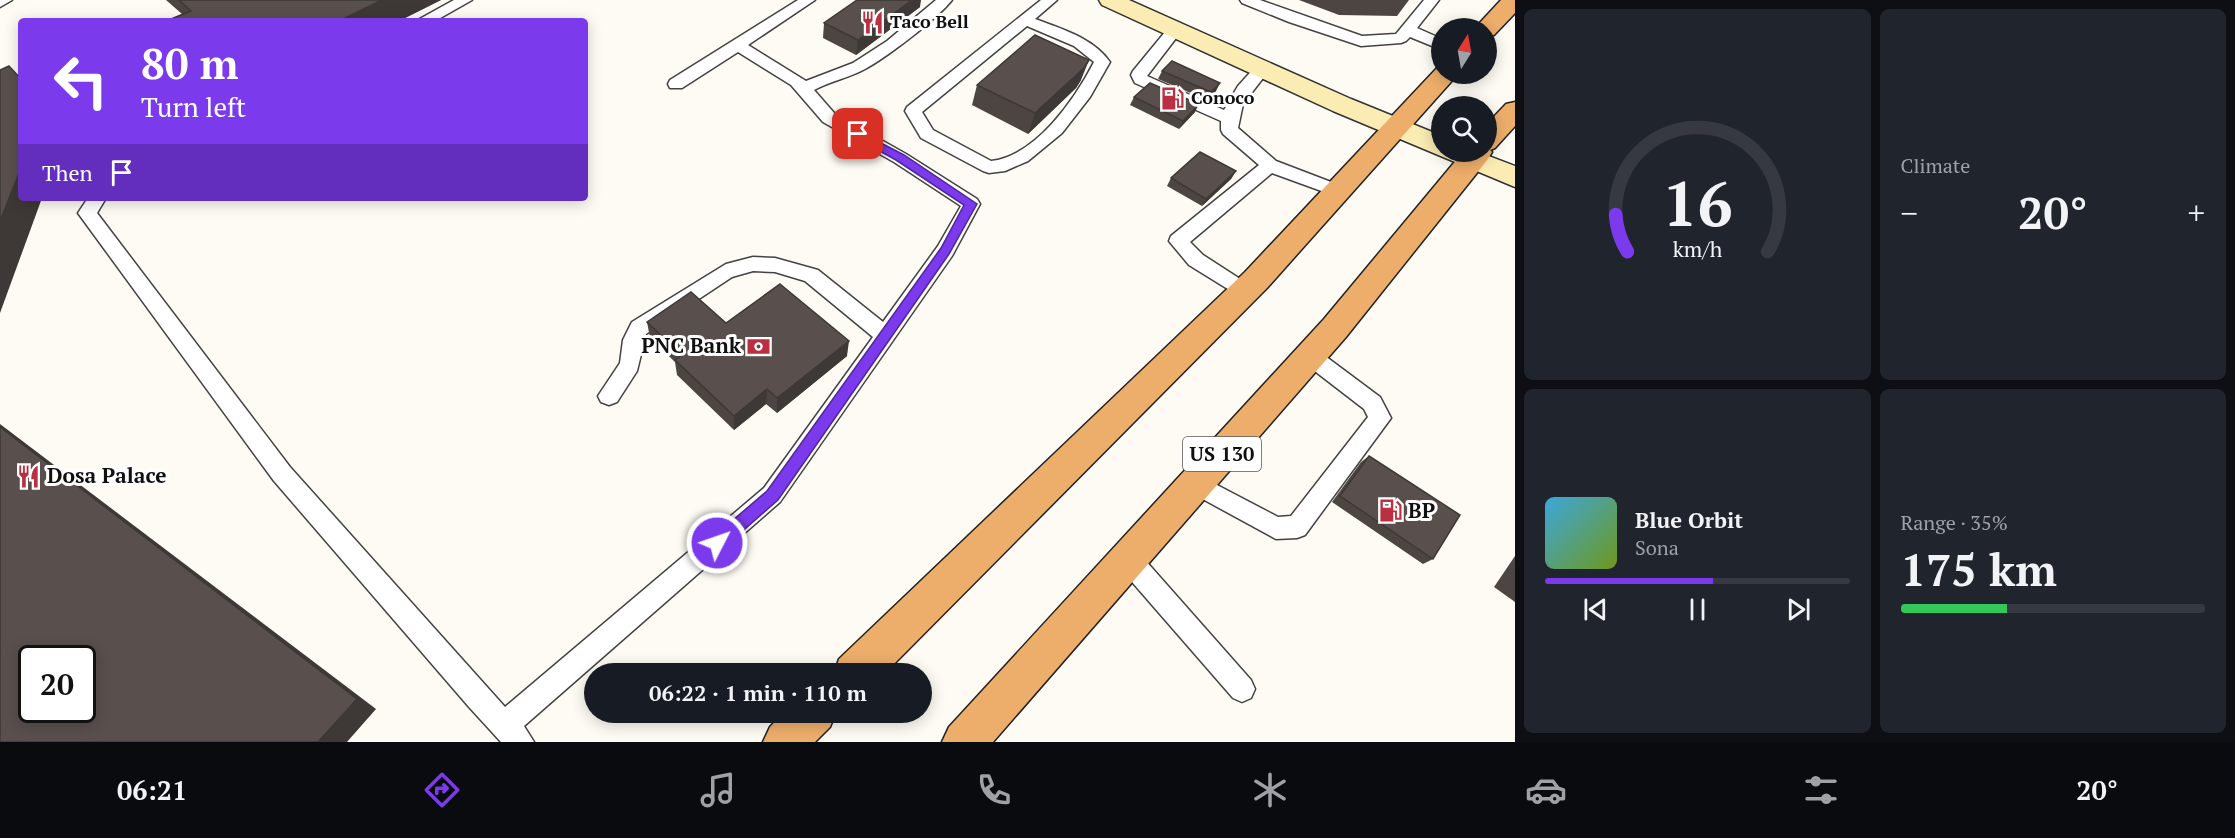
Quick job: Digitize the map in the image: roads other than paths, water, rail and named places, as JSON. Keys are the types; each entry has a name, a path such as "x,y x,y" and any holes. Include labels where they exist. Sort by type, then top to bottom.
{"highway":[{"path":"1495,18 1508,2"},
{"path":"865,663 1244,291 1436,84"},
{"name":"US 130","path":"1497,125 1515,110"},
{"name":"US 130","path":"964,742 1310,356 1458,162"},
{"path":"784,742 804,723"}],"main road":[{"path":"1114,1 1395,127 1431,138"},
{"path":"1488,162 1515,177"}],"lane":[{"path":"0,3 5,0"},
{"path":"429,18 465,0"},
{"path":"676,84 808,0"},
{"path":"804,89 824,78 859,66 924,20 945,0"},
{"path":"1025,21 1067,38 1100,57 1102,62 1093,83 1041,145 998,168 989,167 927,134 913,111 1050,0"},
{"path":"1247,0 1294,19 1361,41 1401,38 1432,0"},
{"path":"1175,29 1139,75 1141,79 1229,118"},
{"path":"1408,30 1431,40"},
{"path":"95,201 87,213 282,474 478,698 513,734 772,495 945,251 971,204 900,158 829,118 797,81 738,45"},
{"path":"1262,69 1235,101 1229,118 1230,130 1270,165 1338,191"},
{"path":"900,158 927,134"},
{"path":"1244,291 1196,260 1178,241 1270,165"},
{"path":"609,396 630,365 633,340 639,328 726,271 753,264 775,265 811,275 885,335"},
{"path":"1196,484 1276,528 1297,527 1380,418 1372,403 1310,356"},
{"path":"1128,559 1242,689"}],"place":[{"name":"Taco Bell","path":"872,22"},
{"name":"Conoco","path":"1173,98"},
{"name":"PNC Bank","path":"759,346"},
{"name":"Dosa Palace","path":"29,476"},
{"name":"BP","path":"1390,511"}]}
